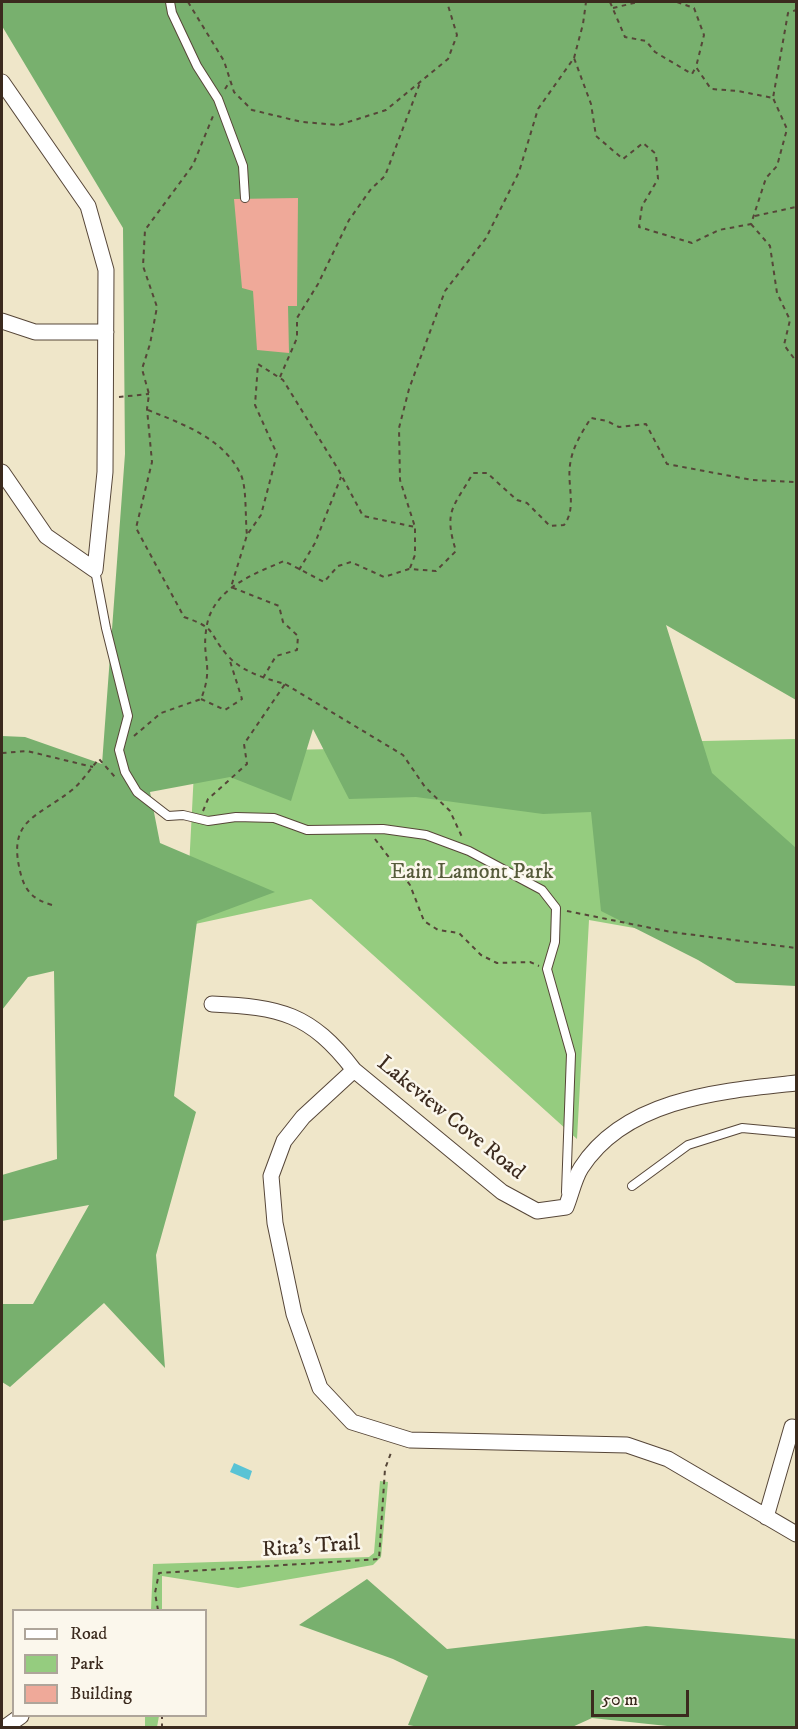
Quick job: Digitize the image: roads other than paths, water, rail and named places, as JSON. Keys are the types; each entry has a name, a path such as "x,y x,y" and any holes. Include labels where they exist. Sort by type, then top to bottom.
{"street":[{"path":"2,82 88,206 106,270 105,472 95,570 46,536 2,472"},
{"path":"2,321 35,332 106,332"},
{"path":"212,1004 259,1006 304,1020 339,1051 354,1070"},
{"name":"Lakeview Cove Road","path":"566,1207 537,1211 502,1192 354,1070 303,1117 284,1141 271,1176 275,1223 294,1314 320,1388 352,1422 410,1440 627,1445 668,1460 796,1534"},
{"path":"566,1207 581,1168 618,1128 678,1101 736,1089 796,1083"},
{"path":"766,1517 792,1427"},
{"path":"4,1728 20,1717"}],"lane":[{"path":"170,2 172,13 197,66 218,99 243,166 244,198"},
{"path":"95,570 106,628 128,716 119,750 125,772 137,792 168,816 183,815 208,821 236,817 274,818 307,830 368,829 426,835 469,851 542,890 556,908 555,942 547,969 571,1054 566,1207"},
{"path":"632,1186 688,1145 742,1128 796,1133"}],"water":[{"path":"234,1463 252,1471 249,1480 230,1472"}],"park label":[{"name":"Eain Lamont Park","path":"472,873"}]}
